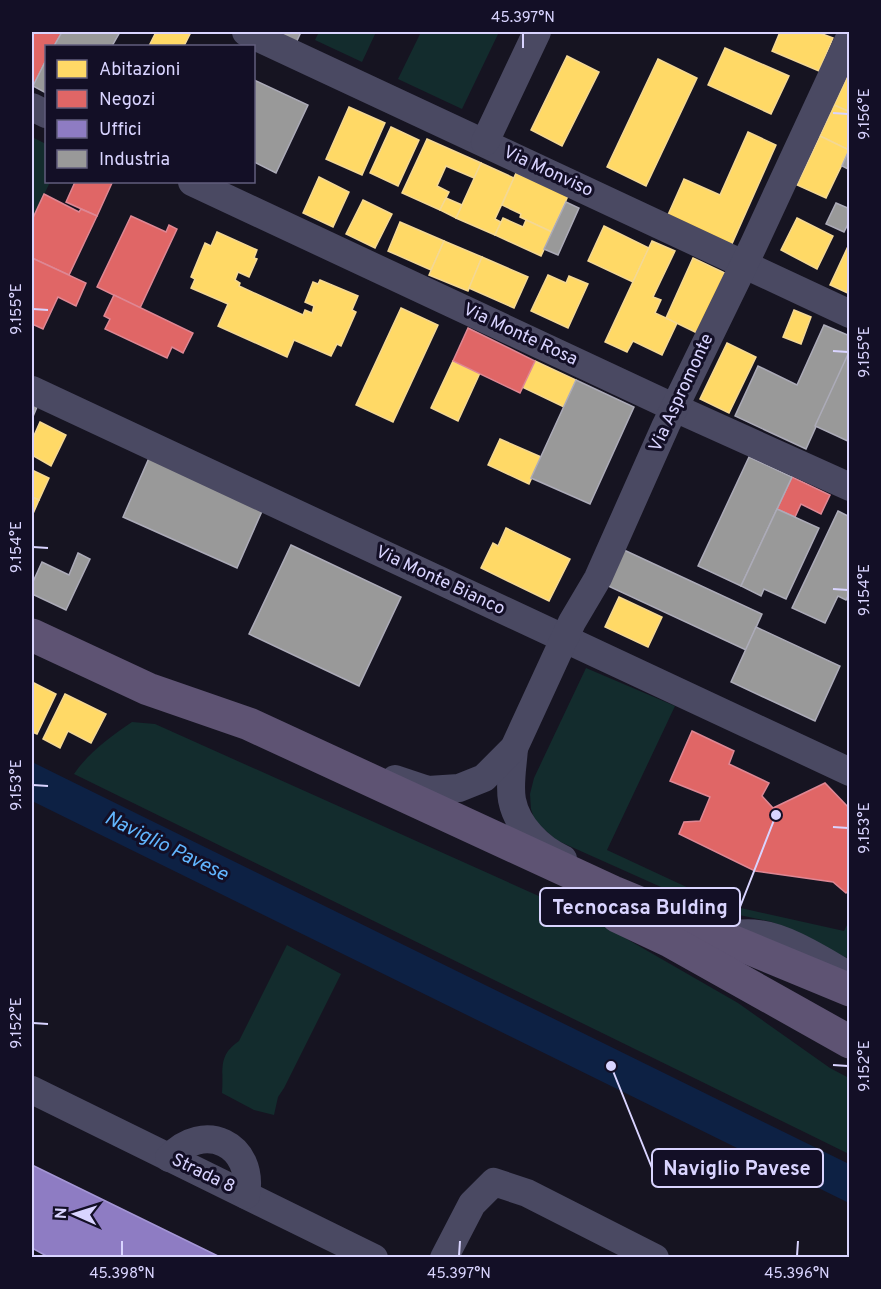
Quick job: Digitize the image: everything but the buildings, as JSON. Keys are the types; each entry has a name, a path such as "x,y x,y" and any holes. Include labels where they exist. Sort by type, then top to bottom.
{"main road":[{"path":"32,635 148,689 249,724 613,892 849,990"},
{"path":"148,689 189,717 219,732 670,941 849,1042"}],"street":[{"name":"Via Monviso","path":"246,32 849,314"},
{"path":"485,142 537,32"},
{"name":"Via Aspromonte","path":"514,748 572,622 598,578 849,37"},
{"name":"Via Monte Rosa","path":"194,183 849,487"},
{"name":"Via Monte Bianco","path":"32,390 849,772"},
{"path":"309,751 428,790 459,788 484,778 514,748"},
{"path":"514,748 512,802 518,817 536,842 557,856 625,887 655,909"},
{"path":"721,936 741,933 768,936 810,953 849,976"},
{"name":"Strada 8","path":"32,1090 374,1257"},
{"path":"169,1158 190,1141 204,1138 227,1144 237,1152 248,1172 246,1195"},
{"path":"444,1257 472,1204 494,1182 528,1192 655,1257"}],"green space":[{"path":"319,32 376,32 362,62 315,40"},
{"path":"421,32 499,32 462,109 398,79"},
{"path":"32,137 45,144 45,183 50,183 32,220"},
{"path":"586,668 675,706 607,850 723,904 844,931 849,921 849,959 772,922 699,904 556,840 535,821 530,794 534,778"},
{"path":"132,722 155,724 599,923 738,1003 830,1068 849,1078 849,1154 74,774 93,752"},
{"path":"287,945 341,974 278,1097 274,1115 254,1110 222,1093 222,1070 227,1052 239,1041"}],"water":[{"path":"32,762 849,1164 849,1203 32,801"}],"place":[{"name":"Tecnocasa Bulding","path":"776,815"},
{"name":"Naviglio Pavese","path":"611,1066"}]}
